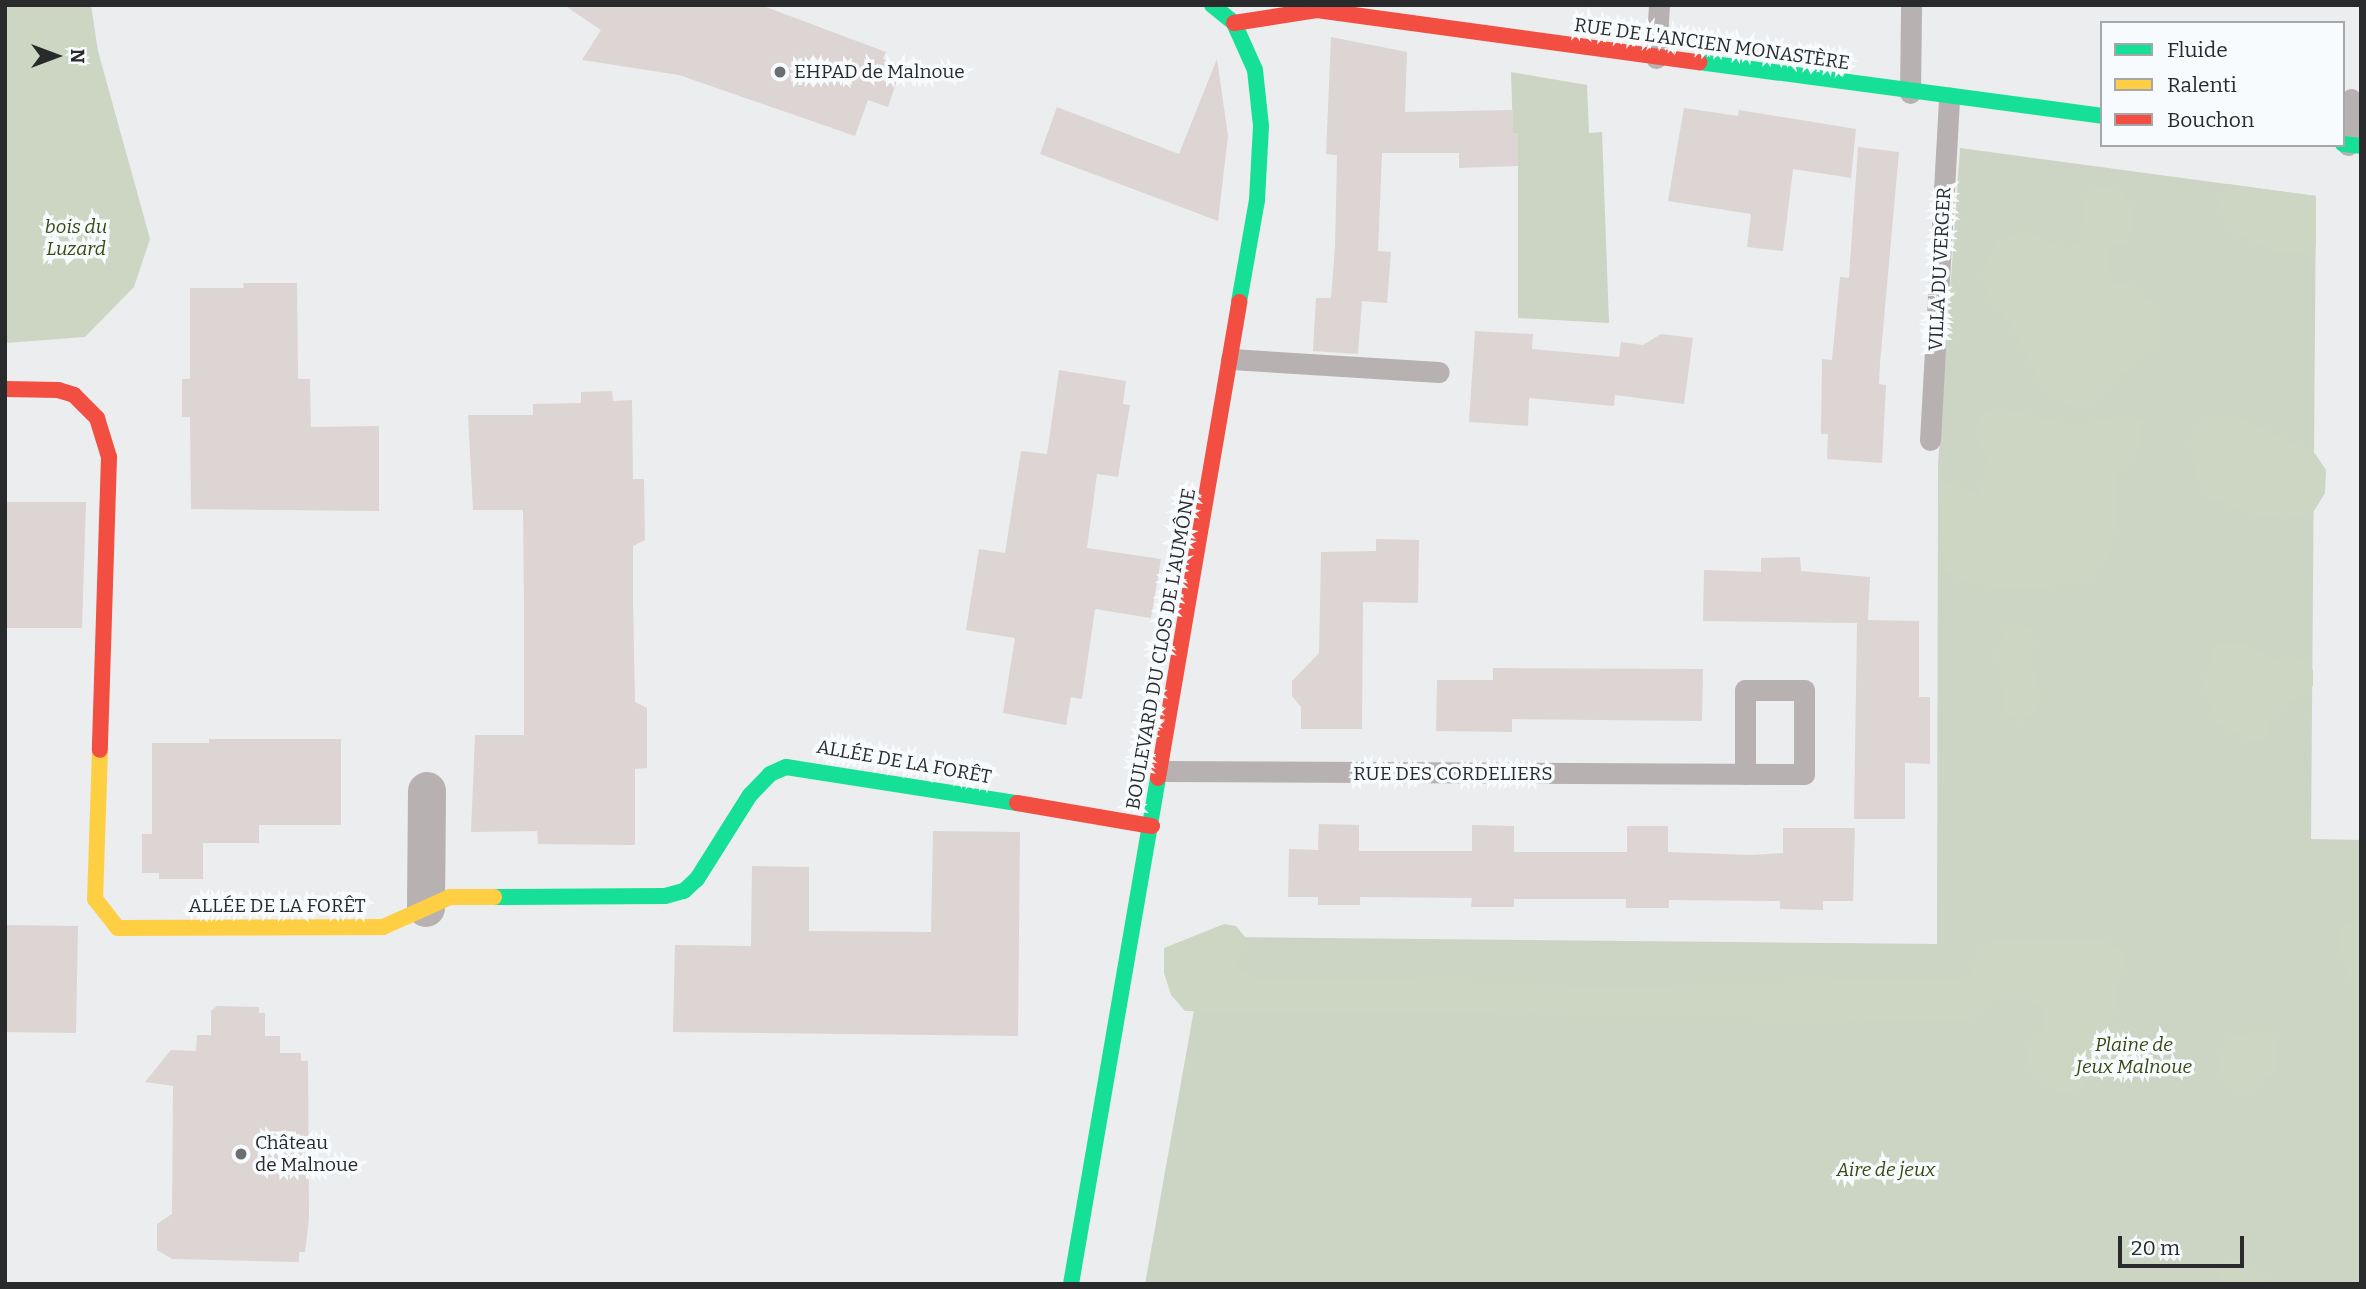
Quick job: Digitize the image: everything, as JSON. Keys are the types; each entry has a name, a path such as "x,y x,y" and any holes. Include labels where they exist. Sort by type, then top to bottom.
{"street":[{"path":"1212,5 1234,23"},
{"name":"RUE DE L'ANCIEN MONASTÈRE","path":"1234,23 1289,11 1317,10 1910,93 2100,116"},
{"name":"BOULEVARD DU CLOS DE L'AUMÔNE","path":"1071,1284 1231,359 1261,155 1255,70 1234,23"},
{"name":"ALLÉE DE LA FORÊT","path":"5,388 58,390 74,395 97,418 109,457 95,899 118,928 383,927 450,897 665,896 684,891 697,879 750,794 770,774 786,767 807,767 1152,826"},
{"path":"426,908 427,791"}],"lane":[{"path":"1656,58 1659,5"},
{"path":"1910,93 1911,5"},
{"name":"VILLA DU VERGER","path":"1930,440 1950,98"},
{"path":"2351,99 2351,145"},
{"path":"1231,359 1439,372"},
{"name":"RUE DES CORDELIERS","path":"1161,771 1745,774 1804,774 1804,690 1745,690 1745,774"}],"green space":[{"name":"bois du Luzard","path":"5,5 91,5 98,51 150,239 134,287 85,337 5,343"},
{"path":"1511,72 1587,85 1589,133 1602,132 1609,323 1518,318 1518,134 1513,133"},
{"name":"Plaine de Jeux Malnoue","path":"1960,148 2316,196 2311,839 2361,840 2361,1284 1145,1284 1207,937 1937,944 1938,465"},
{"path":"2228,184 2316,196 2316,246 2299,254 2279,253 2231,230 2219,205"},
{"path":"2097,188 2118,190 2131,206 2132,225 2125,243 2111,246 2107,266 2112,281 2132,287 2159,309 2159,341 2083,408 2065,404 2037,377 2010,323 1987,295 1983,274 1996,243 2024,231 2067,250 2081,239 2083,197"},
{"path":"1996,408 2078,426 2128,415 2142,421 2142,439 2133,459 2120,469 2114,487 2116,520 2110,555 2087,582 2016,589 1964,582 1940,567 1941,486 1954,485 1980,495 1987,457 1975,435 1982,416"},
{"path":"2234,416 2314,452 2326,470 2325,493 2314,511 2287,519 2246,513 2210,498 2196,477 2190,442 2204,418"},
{"path":"2019,625 2030,629 2034,645 2030,658 2041,698 2035,713 2020,722 2004,713 1998,651 2007,626"},
{"path":"2241,642 2275,662 2288,655 2302,658 2313,670 2313,686 2273,714 2265,736 2252,743 2216,722 2204,686 2216,644"},
{"path":"2361,916 2361,1019 2355,1014 2350,975 2339,946 2343,926"},
{"path":"1224,924 1236,926 1245,937 1236,969 1256,978 1620,987 1956,979 1973,974 1978,950 1994,941 2104,941 2125,954 2102,1066 2081,1088 2066,1092 2049,1087 2028,1067 2027,1046 2043,1029 2043,1009 2027,998 1988,1000 1971,1019 1185,1011 1171,995 1164,973 1164,948"},
{"path":"2256,1031 2267,1032 2276,1039 2278,1061 2275,1070 2243,1096 2226,1083 2220,1068 2223,1051 2228,1038"},
{"path":"2232,1259 2245,1261 2274,1284 2218,1284 2222,1268"}],"building":[{"name":"EHPAD de Malnoue","path":"564,5 761,5 886,52 883,59 902,66 888,107 868,100 855,136 679,75 582,60 601,30"},
{"path":"1331,37 1407,52 1405,112 1513,110 1513,133 1518,133 1518,166 1459,168 1459,153 1382,153 1378,251 1391,252 1387,303 1362,301 1358,354 1313,351 1316,298 1331,298 1335,248 1337,155 1326,154"},
{"path":"1217,59 1228,136 1218,221 1040,154 1057,107 1179,154"},
{"path":"1684,108 1738,116 1739,110 1856,129 1851,178 1793,169 1783,251 1747,247 1751,214 1668,201"},
{"path":"1858,147 1899,152 1880,363 1879,384 1886,385 1882,463 1827,459 1828,434 1821,434 1822,359 1832,360 1840,277 1849,278"},
{"path":"243,283 297,283 298,379 310,379 311,427 379,426 379,511 191,509 190,417 182,417 182,379 190,379 190,288 244,288"},
{"path":"1475,331 1533,334 1532,349 1619,357 1621,342 1643,345 1661,334 1693,338 1684,404 1615,395 1614,406 1529,398 1528,426 1469,422"},
{"path":"1059,370 1126,381 1123,404 1130,405 1118,477 1097,474 1087,548 1161,559 1151,618 1095,609 1082,699 1071,697 1066,725 1003,713 1015,638 966,630 979,549 1005,553 1021,451 1047,454"},
{"path":"612,391 613,401 632,400 633,479 644,479 645,540 633,546 633,603 635,702 647,708 647,768 635,769 635,845 538,844 537,831 471,832 475,735 524,735 524,602 523,510 473,510 468,415 533,415 533,404 581,403 581,392"},
{"path":"5,502 86,502 82,628 5,628"},
{"path":"1376,539 1419,540 1418,603 1363,602 1362,729 1301,729 1301,707 1292,696 1292,681 1319,653 1321,552 1376,551"},
{"path":"1800,557 1801,571 1870,577 1868,620 1919,621 1919,697 1930,697 1930,764 1905,763 1905,819 1854,819 1857,623 1703,621 1704,570 1761,572 1761,558"},
{"path":"1493,668 1703,669 1702,721 1512,719 1512,732 1436,731 1437,680 1493,680"},
{"path":"209,739 341,739 341,825 259,825 259,843 203,843 203,879 159,879 159,873 142,873 142,834 152,834 152,743 209,743"},
{"path":"1319,824 1359,825 1359,851 1472,851 1472,825 1514,826 1514,852 1627,852 1627,826 1668,826 1668,852 1751,855 1783,853 1783,828 1855,828 1853,901 1823,901 1823,910 1780,909 1780,901 1669,900 1669,908 1626,908 1626,899 1514,899 1514,907 1471,907 1472,898 1360,897 1360,905 1318,905 1318,897 1288,897 1289,849 1318,850"},
{"path":"933,831 1020,832 1018,1036 673,1032 675,945 751,946 752,866 809,867 809,931 931,932"},
{"path":"5,925 78,926 76,1033 5,1032"},
{"name":"Château de Malnoue","path":"217,1006 259,1007 259,1013 265,1013 265,1036 280,1036 280,1053 301,1053 301,1061 308,1061 309,1218 305,1252 299,1252 299,1262 172,1259 157,1250 157,1224 172,1214 173,1086 145,1082 171,1050 196,1051 197,1035 211,1035 211,1011"}],"traffic: fast":[{"path":"1212,5 1234,23 1255,70 1261,126 1257,200 1239,302"},
{"path":"1699,62 2100,116"},
{"path":"2345,144 2361,146"},
{"path":"494,897 665,896 684,891 697,879 750,795 770,774 786,767 1017,803"},
{"path":"1071,1284 1158,778"}],"traffic: slow":[{"path":"100,750 95,899 118,928 383,927 450,897 494,897"}],"traffic: jam":[{"path":"1234,23 1317,10 1699,62"},
{"path":"1158,778 1239,302"},
{"path":"5,389 58,390 74,395 97,418 109,457 100,750"},
{"path":"1017,803 1152,826"}],"place":[{"name":"EHPAD de Malnoue","path":"780,72"},
{"name":"Château de Malnoue","path":"241,1154"}],"park label":[{"name":"Aire de jeux","path":"1886,1170"}]}
